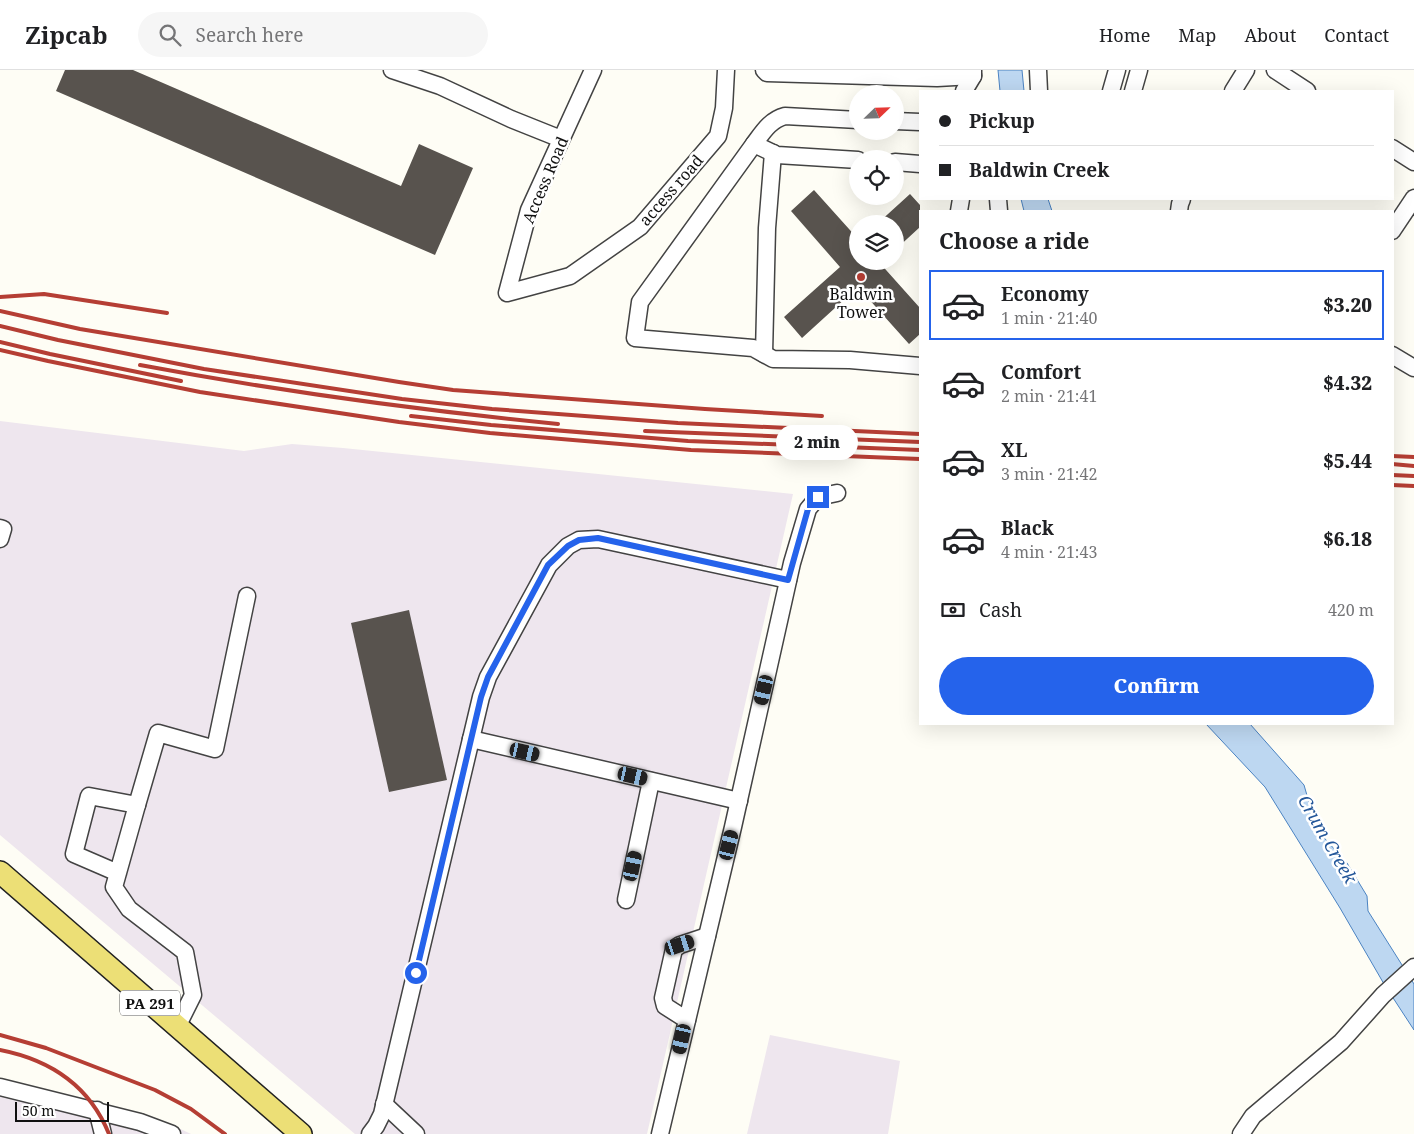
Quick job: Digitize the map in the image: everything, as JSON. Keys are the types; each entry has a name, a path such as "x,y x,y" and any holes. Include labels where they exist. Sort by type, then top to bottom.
{"main road":[{"name":"PA 291","path":"0,872 300,1134"}],"street":[{"name":"Access Road","path":"506,293 530,210 593,70"},
{"name":"access road","path":"506,293 570,276 640,227 718,136 724,108 726,70"},
{"path":"764,70 767,73 882,73 936,78 973,73"},
{"path":"1038,70 1039,90"},
{"path":"1111,90 1117,70"},
{"path":"1132,90 1139,70"},
{"path":"1234,90 1246,70"},
{"path":"1275,70 1305,90"},
{"path":"396,71 440,86 511,119 562,139"},
{"path":"964,90 973,73"},
{"path":"849,120 785,116 777,118 768,126 640,302 635,338 753,348 773,359 850,360 919,366"},
{"path":"904,121 919,122"},
{"path":"754,144 777,155 849,159"},
{"path":"1394,149 1414,162"},
{"path":"764,354 767,228 773,153"},
{"path":"904,163 919,164"},
{"path":"1394,228 1414,198"},
{"path":"1394,356 1414,368"},
{"path":"660,1134 739,801 788,580 808,509 818,497 837,493"},
{"path":"0,528 3,529 0,539"},
{"path":"370,1134 379,1120 384,1104 481,697 488,677 548,565 568,546 579,540 598,538 788,580"},
{"path":"178,1027 193,995 186,952 128,909 114,886 158,733 215,749 247,596"},
{"path":"471,739 739,801"},
{"path":"626,900 651,781"},
{"path":"118,872 74,854 89,796 137,805"},
{"path":"687,1020 665,1006 663,998 674,949 680,945 707,936"},
{"path":"1241,1134 1253,1116 1340,1042 1383,995 1414,967"},
{"path":"0,1087 97,1110 140,1122 172,1134"},
{"path":"384,1104 416,1134"},
{"path":"97,1110 102,1134"}],"shaded area":[{"path":"0,421 244,451 292,444 793,494 647,1134 355,1134 0,835"},
{"path":"770,1035 900,1061 888,1134 747,1134"},
{"path":"0,1079 132,1111 166,1122 191,1134 0,1134"}],"water":[{"path":"998,70 1022,70 1024,90 1000,90"},
{"path":"1021,200 1048,200 1052,210 1024,210"},
{"path":"1207,725 1251,725 1304,785 1317,830 1347,863 1367,896 1368,911 1414,984 1414,1030 1384,984 1340,908 1265,787"}],"building":[{"path":"65,70 133,70 401,186 419,144 473,168 435,255 56,91"},
{"name":"Baldwin Tower","path":"814,190 849,229 849,270 886,270 919,307 919,335 909,344 858,287 802,338 784,317 840,267 791,211"},
{"path":"910,194 920,205 919,228 904,242 904,215 887,215 898,205 904,205 904,199"},
{"path":"409,610 447,780 389,792 351,623"}],"railway":[{"path":"0,297 44,294 167,313"},
{"path":"0,311 80,329 453,390 822,416"},
{"path":"0,326 58,340 204,369 402,399 492,409 678,423 919,434"},
{"path":"0,342 181,381"},
{"path":"0,350 200,392 399,422 490,433 691,450 919,459"},
{"path":"140,365 348,399 558,424"},
{"path":"411,416 491,425 688,441 919,450"},
{"path":"645,431 919,442"},
{"path":"1394,456 1414,457"},
{"path":"1394,464 1414,466"},
{"path":"1394,475 1414,476"},
{"path":"1394,485 1414,486"},
{"path":"0,1035 46,1048 155,1090 191,1109 225,1134"},
{"path":"0,1050 36,1060 66,1077 91,1102 109,1134"}],"place":[{"name":"Baldwin Tower","path":"861,277"}],"route":[{"path":"416,973 481,697 488,677 548,565 568,546 579,540 598,538 788,580 808,509 818,497"}],"water label":[{"name":"Crum Creek","path":"1328,839"}]}
